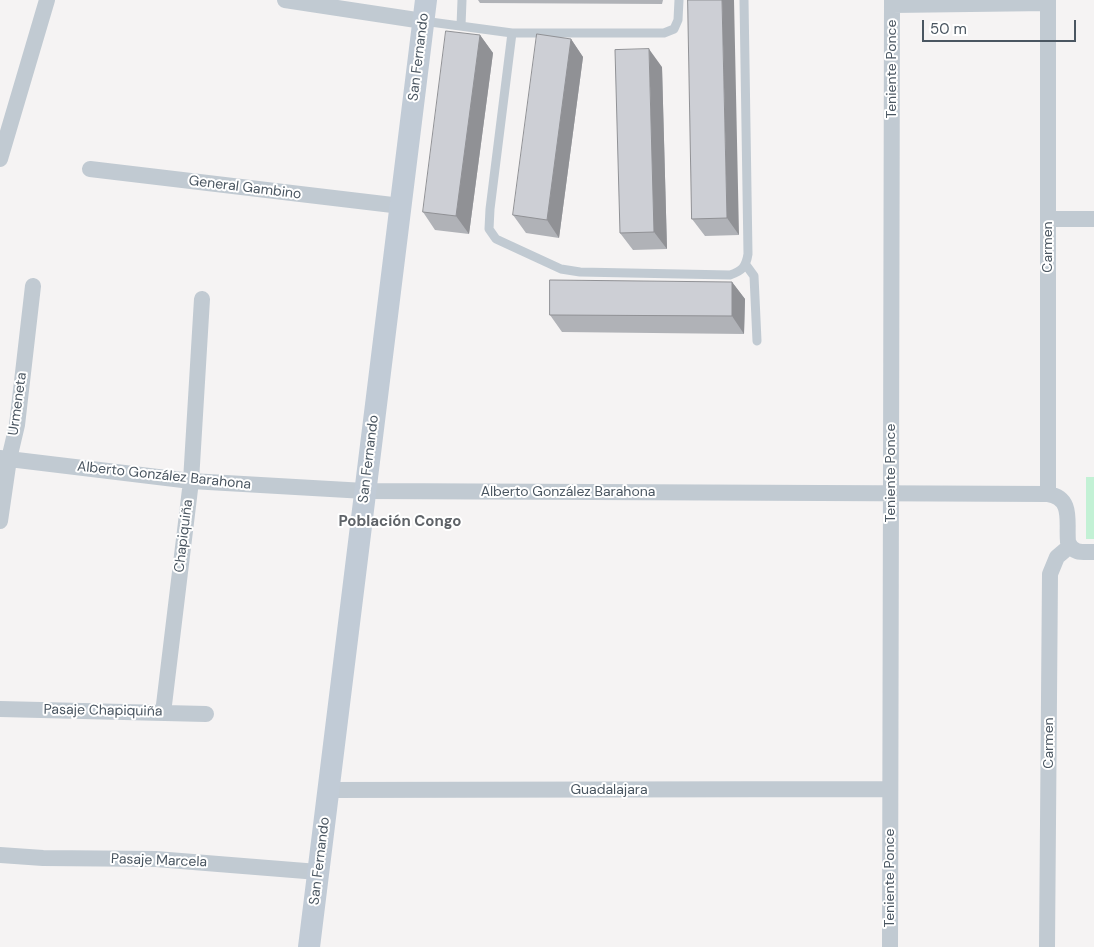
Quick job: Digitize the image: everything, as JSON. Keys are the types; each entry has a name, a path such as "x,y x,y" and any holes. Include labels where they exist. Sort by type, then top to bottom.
{"street":[{"path":"1,151 47,0"},
{"path":"285,0 425,10"},
{"path":"892,2 1048,1"},
{"name":"Carmen","path":"1048,1 1048,494"},
{"name":"Teniente Ponce","path":"890,947 892,2"},
{"name":"San Fernando","path":"309,947 425,10"},
{"name":"General Gambino","path":"90,169 400,206"},
{"path":"1048,219 1094,219"},
{"name":"Urmeneta","path":"0,520 4,458 17,425 33,286"},
{"name":"Chapiquiña","path":"163,712 190,481 202,299"},
{"name":"Alberto González Barahona","path":"4,458 190,481 365,491 1048,494"},
{"path":"1048,494 1060,498 1066,507 1070,546 1078,552 1094,552"},
{"name":"Carmen","path":"1048,947 1050,574 1057,557 1070,546"},
{"name":"Pasaje Chapiquiña","path":"0,710 206,714"},
{"name":"Guadalajara","path":"328,790 890,790"},
{"name":"Pasaje Marcela","path":"0,855 43,858 156,859 318,872"}],"lane":[{"path":"460,26 462,0"},
{"path":"425,10 460,26 512,33 664,33 674,29 678,20 680,0"},
{"path":"512,33 490,208 490,229 496,239 562,269 580,272 730,275 740,272 746,265 748,254 744,0"},
{"path":"746,265 754,276 757,341"}],"green space":[{"path":"1086,477 1094,477 1094,539 1086,539"}],"building":[{"path":"688,0 722,0 727,218 692,219"},
{"path":"446,31 480,35 456,216 423,212"},
{"path":"537,34 571,39 547,220 513,215"},
{"path":"649,49 654,232 620,233 615,50"},
{"path":"550,280 732,282 732,316 550,315"}],"district":[{"name":"Población Congo","path":"400,522"}]}
